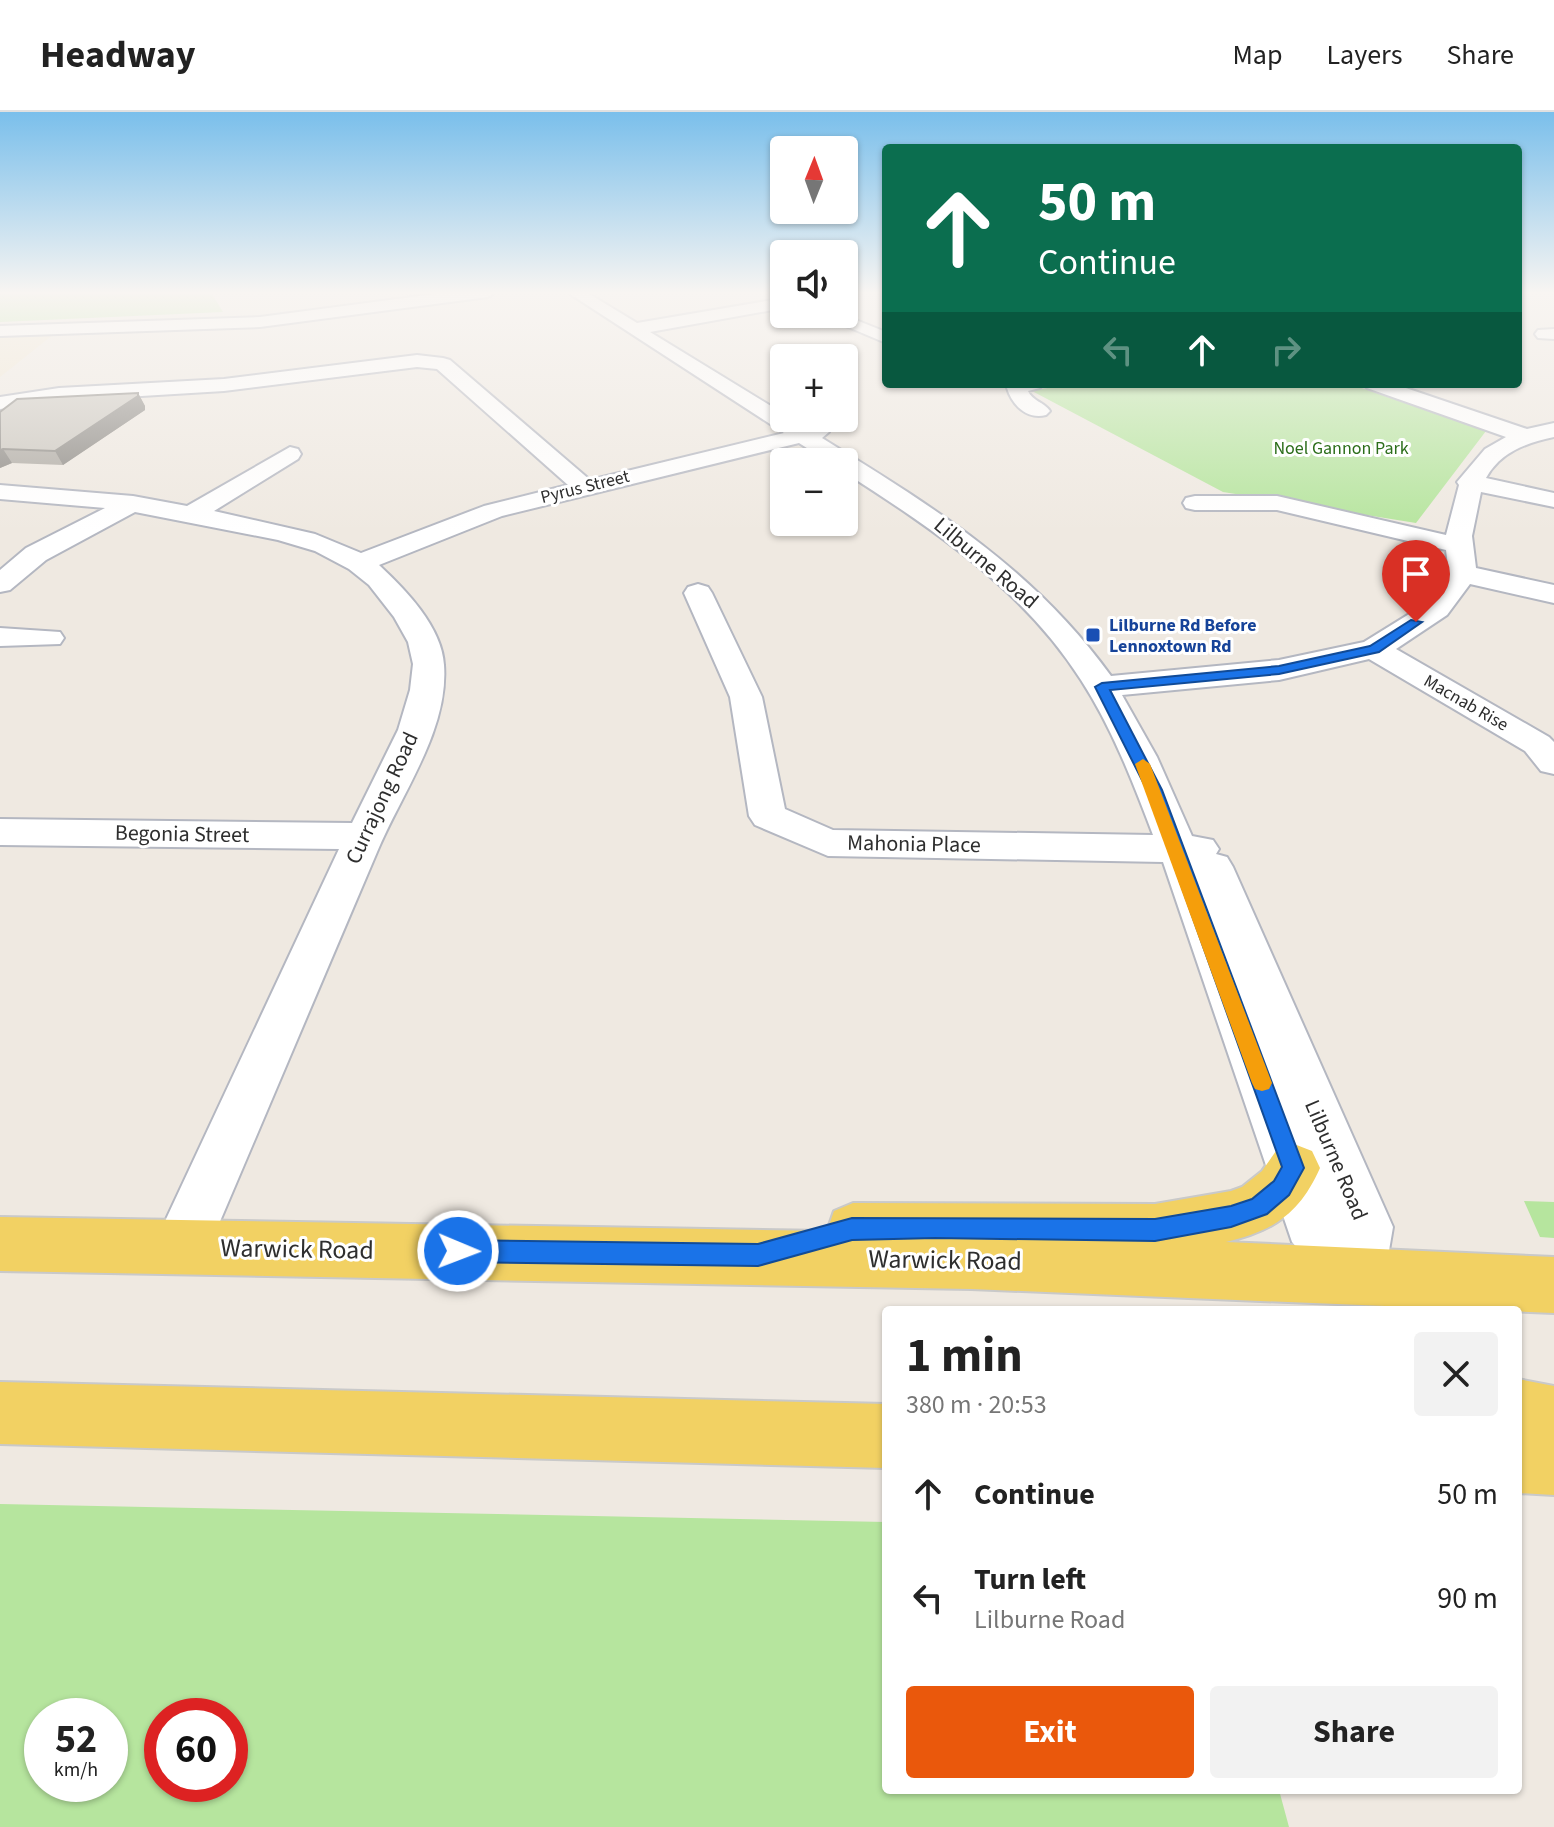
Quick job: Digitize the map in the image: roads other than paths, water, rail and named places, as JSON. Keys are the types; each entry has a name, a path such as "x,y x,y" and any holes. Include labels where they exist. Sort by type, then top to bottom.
{"main road":[{"path":"758,1255 852,1229 1155,1230 1197,1224 1259,1206 1281,1188 1294,1168"},
{"name":"Warwick Road","path":"0,1244 758,1255 1372,1298 1554,1285"},
{"path":"1522,1411 1554,1417"},
{"path":"0,1413 882,1436"},
{"path":"1522,1461 1554,1463"}],"street":[{"path":"0,403 25,397 157,391 332,372"},
{"path":"452,372 584,487"},
{"name":"Lilburne Road","path":"712,372 770,407"},
{"name":"Lilburne Road","path":"715,372 770,404"},
{"path":"1017,388 1021,400 1039,411"},
{"path":"1386,388 1525,436"},
{"path":"1112,686 1279,670 1374,649 1437,609 1463,574 1457,545 1469,482 1490,454 1525,436 1554,430"},
{"name":"Pyrus Street","path":"359,563 493,511 795,432"},
{"name":"Lilburne Road","path":"811,432 919,496 1023,572 1093,643 1112,686 1149,728 1311,1224 1372,1298"},
{"path":"191,515 290,454"},
{"path":"1469,482 1554,500"},
{"name":"Currajong Road","path":"0,492 41,492 133,503 280,533 322,546 359,563 398,600 427,653 425,697 411,739 364,836 181,1247"},
{"path":"0,584 36,554 133,503"},
{"path":"1195,503 1277,503 1457,545"},
{"path":"1463,574 1554,594"},
{"name":"Mahonia Place","path":"698,593 746,697 768,816 828,843 1190,849"},
{"path":"0,637 49,638"},
{"name":"Macnab Rise","path":"1374,649 1537,744 1554,763"},
{"name":"Begonia Street","path":"0,832 364,836"},
{"name":"Lilburne Road","path":"1190,849 1366,1227 1372,1298"}],"place":[{"name":"Lilburne Rd Before Lennoxtown Rd","path":"1093,635"}],"park label":[{"name":"Noel Gannon Park","path":"1341,448"}]}
